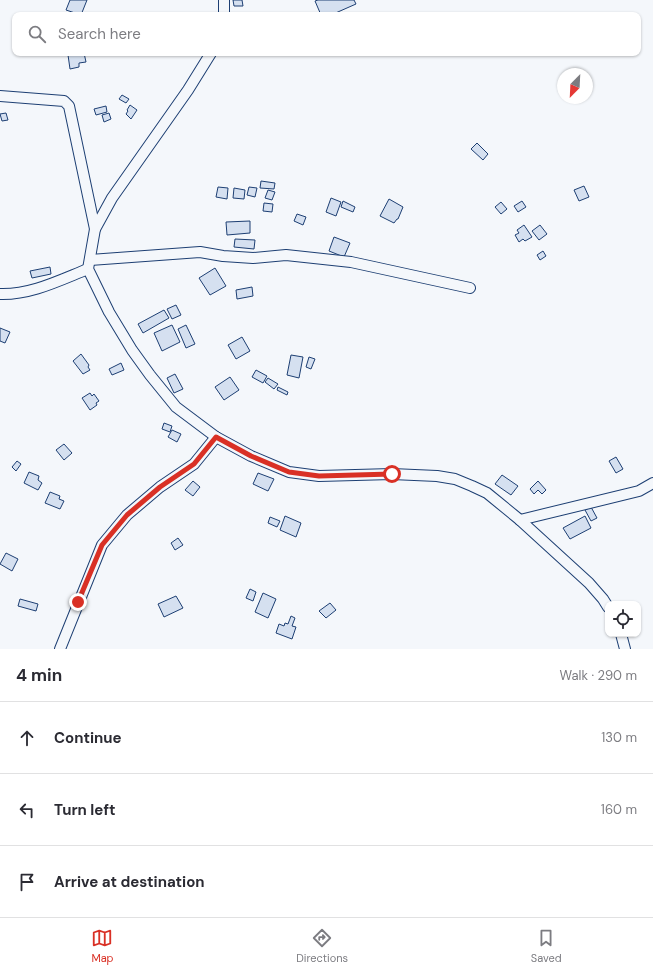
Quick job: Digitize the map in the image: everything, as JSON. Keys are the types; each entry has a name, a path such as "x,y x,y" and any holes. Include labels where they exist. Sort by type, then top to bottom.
{"street":[{"path":"224,0 224,12"},
{"path":"209,56 188,90 112,198 95,229 89,265 109,312 132,350 150,375 176,407 216,437 251,456 289,472 319,476 392,474 437,476 455,479 487,494 520,520 589,583 605,602"},
{"path":"0,96 64,101 69,106 95,229"},
{"path":"0,294 11,294 42,287 89,265 200,252 223,256 253,258 286,256 351,262 470,288"},
{"path":"60,649 102,545 127,515 160,487 194,464 216,437"},
{"path":"520,520 639,490 653,483"},
{"path":"622,637 626,649"}],"building":[{"path":"70,0 87,0 82,12 72,12 66,10"},
{"path":"233,0 242,0 243,6 234,6"},
{"path":"354,0 356,4 338,12 320,12 315,1"},
{"path":"68,56 85,56 86,62 79,63 79,67 70,69"},
{"path":"122,95 129,99 126,103 119,99"},
{"path":"130,105 137,110 131,119 126,114"},
{"path":"106,106 107,112 96,115 94,109"},
{"path":"6,113 8,120 2,121 0,114"},
{"path":"109,113 111,119 104,122 102,115"},
{"path":"477,143 488,154 483,160 471,149"},
{"path":"261,181 275,183 274,189 260,188"},
{"path":"584,186 589,197 579,201 574,190"},
{"path":"218,187 228,188 227,199 216,197"},
{"path":"249,187 257,188 255,197 247,195"},
{"path":"234,188 245,190 244,199 233,198"},
{"path":"268,190 275,192 272,200 265,198"},
{"path":"331,198 341,202 336,216 326,212"},
{"path":"389,199 403,207 398,219 394,223 380,216"},
{"path":"343,201 355,207 353,212 341,207"},
{"path":"522,201 526,207 518,212 514,206"},
{"path":"501,202 507,209 501,214 495,207"},
{"path":"264,203 273,204 272,212 263,211"},
{"path":"297,214 306,217 303,225 294,221"},
{"path":"250,221 250,233 227,235 226,222"},
{"path":"524,225 532,237 525,241 523,239 519,242 515,235 519,233 517,230"},
{"path":"540,225 547,234 539,240 532,231"},
{"path":"334,237 350,243 344,257 329,251"},
{"path":"235,239 255,240 254,249 234,247"},
{"path":"543,251 546,256 540,260 537,255"},
{"path":"50,267 51,274 32,278 30,271"},
{"path":"215,268 226,286 210,295 199,278"},
{"path":"252,287 253,296 237,299 236,290"},
{"path":"176,305 181,315 172,319 167,309"},
{"path":"164,310 169,318 143,333 138,324"},
{"path":"172,325 180,342 162,351 154,333"},
{"path":"186,325 195,344 186,348 178,329"},
{"path":"0,328 10,332 5,343 0,341"},
{"path":"242,337 250,351 236,359 228,345"},
{"path":"81,354 89,365 88,367 90,370 83,374 73,361"},
{"path":"291,355 303,357 299,378 287,375"},
{"path":"309,357 315,359 311,369 306,367"},
{"path":"121,363 124,370 112,375 109,369"},
{"path":"256,370 267,376 263,383 252,377"},
{"path":"175,374 183,389 174,393 167,378"},
{"path":"230,377 239,390 224,400 215,387"},
{"path":"268,378 278,384 274,389 265,382"},
{"path":"278,387 288,392 287,395 277,390"},
{"path":"90,393 92,396 94,394 99,401 96,403 97,405 90,410 82,398"},
{"path":"164,423 172,426 170,432 162,429"},
{"path":"172,430 181,434 177,442 168,437"},
{"path":"64,444 72,453 64,460 56,450"},
{"path":"616,457 623,469 616,473 609,461"},
{"path":"17,461 21,464 16,471 12,467"},
{"path":"29,472 39,476 38,480 42,483 38,490 24,483"},
{"path":"258,473 274,479 268,491 253,484"},
{"path":"502,475 518,486 511,495 495,484"},
{"path":"193,481 200,487 193,496 185,490"},
{"path":"538,481 546,490 542,494 538,490 534,494 530,489"},
{"path":"50,492 60,496 59,499 64,501 60,509 45,503"},
{"path":"591,507 597,518 591,521 585,510"},
{"path":"285,516 301,523 296,537 280,530"},
{"path":"585,516 591,528 570,539 563,528"},
{"path":"270,517 280,521 277,527 268,523"},
{"path":"178,538 183,545 175,550 171,543"},
{"path":"6,553 18,559 12,571 0,564"},
{"path":"250,589 256,592 253,601 246,598"},
{"path":"263,593 276,599 268,618 255,612"},
{"path":"176,596 183,608 164,617 158,604"},
{"path":"20,599 38,604 36,611 18,606"},
{"path":"330,603 336,610 326,618 319,611"},
{"path":"291,616 295,618 292,626 296,627 292,639 276,633 279,624 284,626 285,623 288,624"}],"route":[{"path":"78,602 102,545 127,515 160,487 194,464 216,437 251,456 289,472 319,476 392,474"}]}
